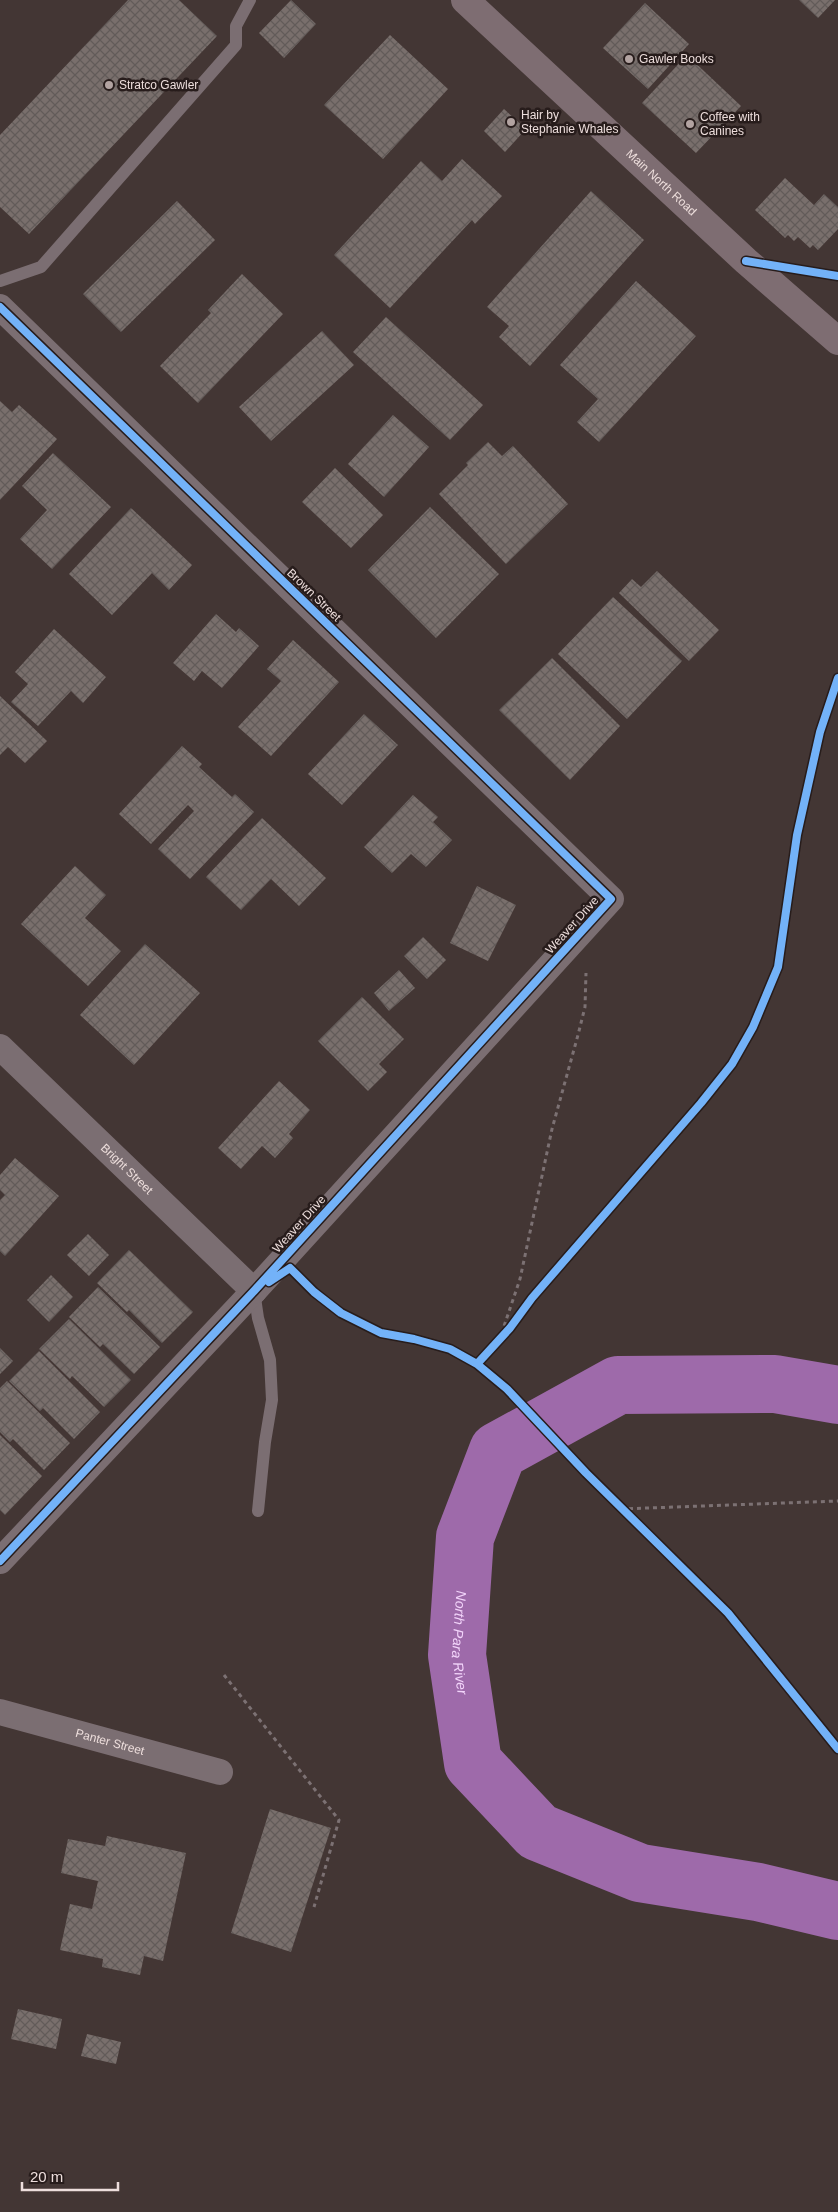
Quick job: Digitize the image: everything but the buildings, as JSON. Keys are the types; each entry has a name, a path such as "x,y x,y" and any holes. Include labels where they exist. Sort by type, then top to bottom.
{"main road":[{"name":"Main North Road","path":"465,0 746,261 832,336"}],"street":[{"name":"Brown Street","path":"0,307 612,899"},
{"name":"Weaver Drive","path":"0,1561 254,1291 612,899"},
{"name":"Bright Street","path":"0,1047 254,1291"},
{"name":"Panter Street","path":"0,1712 220,1772"}],"lane":[{"path":"0,281 41,267 236,45 236,26 250,0"},
{"path":"254,1291 258,1318 270,1360 272,1400 265,1442 258,1511"}],"path":[{"path":"496,1344 520,1279 552,1130 585,1007 586,975 582,952 574,940"},
{"path":"496,1344 515,1321"},
{"path":"621,1509 838,1501"},
{"path":"614,1502 628,1516"},
{"path":"224,1675 338,1820 314,1907"}],"waterway":[{"name":"North Para River","path":"838,1395 775,1384 618,1385 498,1451 465,1537 457,1655 473,1763 538,1832 640,1873 758,1892 838,1911"}],"cycle path":[{"path":"746,261 838,276"},
{"path":"0,307 611,899 254,1291 0,1561"},
{"path":"477,1364 510,1328 532,1298 701,1103 732,1064 753,1027 778,967 797,835 820,732 838,678"},
{"path":"269,1282 290,1268 314,1292 341,1313 381,1333 414,1339 450,1349 477,1364 507,1389 586,1473 728,1613 838,1749"}],"place":[{"name":"Gawler Books","path":"629,59"},
{"name":"Stratco Gawler","path":"109,85"},
{"name":"Hair by Stephanie Whales","path":"511,122"},
{"name":"Coffee with Canines","path":"690,124"}]}
